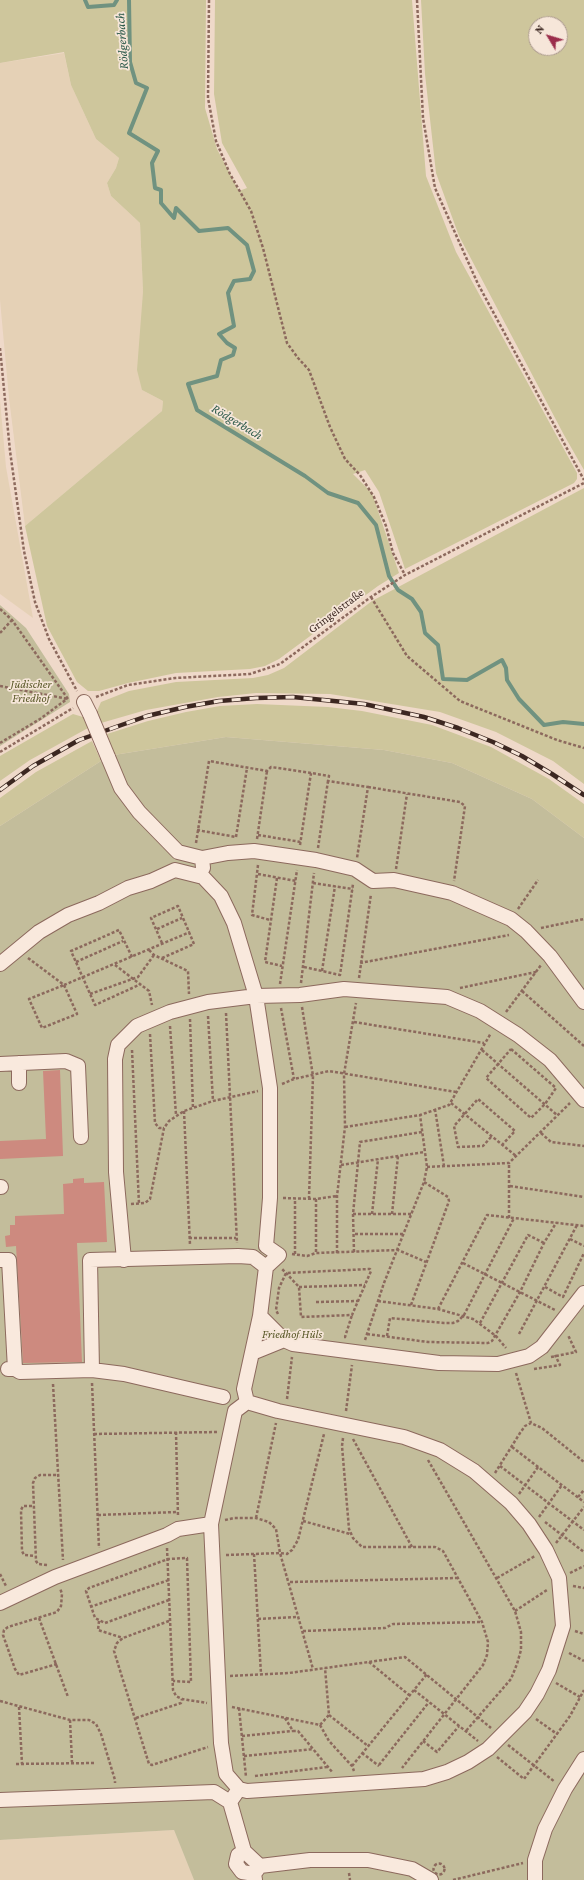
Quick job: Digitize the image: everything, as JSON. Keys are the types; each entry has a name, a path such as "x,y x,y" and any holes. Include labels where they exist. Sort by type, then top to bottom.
{"lane":[{"path":"87,708 121,788 139,812 178,852 199,857 254,851 355,869 373,881 394,880 452,893 511,919 526,931 550,956 584,1002"},
{"path":"175,870 178,852"},
{"path":"199,857 203,877 221,896 234,923 256,996 270,1088 270,1198 266,1246 273,1260 252,1353 246,1395 235,1411 211,1524 216,1677 221,1743 226,1774 243,1790"},
{"path":"0,964 39,932 68,915 99,903 128,888 152,881 175,870 203,877"},
{"path":"124,1260 116,1172 115,1059 118,1045 137,1026 170,1012 208,1002 256,996 300,995 344,989 447,997 470,1006 518,1035 550,1060 582,1098"},
{"path":"0,1064 66,1061 78,1066 81,1137"},
{"path":"19,1063 20,1083"},
{"path":"253,1257 266,1246"},
{"path":"92,1370 90,1260 238,1256 273,1260"},
{"path":"0,1260 9,1260 12,1369 20,1372 92,1370 124,1374 223,1397 246,1395 282,1411 404,1437 440,1450 474,1471 535,1522 546,1552 559,1578 563,1626 558,1647 545,1677 525,1712 488,1749 468,1762 447,1772 424,1779 243,1790 230,1802"},
{"path":"252,1353 288,1342 461,1364 498,1364 530,1356 542,1346 584,1293"},
{"path":"260,1316 288,1342"},
{"path":"223,1397 235,1411"},
{"path":"0,1603 56,1572 99,1560 172,1532 211,1524"},
{"path":"535,1880 535,1860 545,1829 565,1789 584,1760"},
{"path":"214,1792 226,1774"},
{"path":"0,1800 214,1792 230,1802 244,1851 238,1855 236,1864 242,1872 256,1873 310,1860 368,1860 412,1869 431,1880"}],"path":[{"path":"208,0 208,98 216,141 230,174 250,211 263,248 287,343 309,370 330,427 345,459 360,475 374,498 386,526 393,553 405,575"},
{"path":"417,0 423,118 435,188 478,284 584,480"},
{"path":"0,348 10,451 24,551 35,602 49,639 87,708"},
{"name":"Gringelstraße","path":"0,752 87,708 128,685 175,678 250,674 266,670 280,664 398,579 584,483"},
{"path":"371,597 407,656 460,701 557,740 584,748"},
{"path":"0,609 12,620 68,699"},
{"path":"0,633 12,620"},
{"path":"0,686 68,699"},
{"path":"0,743 40,719 68,699"},
{"path":"199,857 197,830 209,761 267,771"},
{"path":"249,839 256,841 258,835 267,771 271,767 329,776 328,781 460,802 465,806 452,893"},
{"path":"236,837 247,768"},
{"path":"294,1079 278,995 311,773"},
{"path":"304,967 340,975 368,787"},
{"path":"394,880 407,794"},
{"path":"197,830 242,838"},
{"path":"258,835 301,842"},
{"path":"259,852 258,874 252,915 270,920"},
{"path":"258,874 296,881"},
{"path":"277,878 265,962 282,966"},
{"path":"511,919 538,880"},
{"path":"337,1253 337,1196 345,1126 344,1074 354,1022 360,963 373,881"},
{"path":"313,883 353,889"},
{"path":"322,971 335,886"},
{"path":"161,959 194,944 178,906 151,918 162,943"},
{"path":"157,929 182,918"},
{"path":"360,963 584,919"},
{"path":"132,958 119,930 71,952 95,1005 141,984"},
{"path":"17,950 64,985 77,1014 42,1028 29,999 64,985 83,977 132,958 162,943 190,932"},
{"path":"76,962 123,941"},
{"path":"90,994 138,977 154,956"},
{"path":"345,1126 420,1115 451,1103 482,1050 484,1043 498,1022 550,956"},
{"path":"115,965 149,991 152,1020 155,1124 159,1128 164,1128"},
{"path":"447,997 456,989 469,985 536,972"},
{"path":"522,991 584,1046"},
{"path":"226,1000 238,1256"},
{"path":"208,1002 213,1101"},
{"path":"170,1012 176,1115"},
{"path":"354,1022 484,1043"},
{"path":"131,1032 139,1204"},
{"path":"511,1049 556,1088 545,1104 531,1118 486,1078 498,1064 511,1049"},
{"path":"482,1050 557,1115"},
{"path":"510,1218 510,1163 557,1115 582,1098"},
{"path":"491,1137 483,1146 458,1147 454,1126 463,1114 478,1099 514,1131 502,1145"},
{"path":"451,1103 516,1156"},
{"path":"435,1109 444,1166"},
{"path":"184,1111 190,1257"},
{"path":"350,1534 342,1446 344,1424 359,1352 368,1334 378,1301 424,1182 427,1166 420,1115"},
{"path":"354,1252 353,1214 360,1142 422,1132"},
{"path":"541,1133 551,1142 584,1146"},
{"path":"341,1165 358,1161 424,1152"},
{"path":"392,1214 398,1156"},
{"path":"372,1214 378,1159"},
{"path":"427,1166 510,1163"},
{"path":"411,1305 449,1201 448,1197 424,1182"},
{"path":"510,1186 584,1197"},
{"path":"270,1198 316,1199 337,1196"},
{"path":"295,1198 295,1254"},
{"path":"316,1199 316,1253"},
{"path":"353,1214 412,1214"},
{"path":"438,1310 487,1215 584,1226"},
{"path":"387,1336 390,1318 454,1323 464,1315 514,1218"},
{"path":"368,1334 428,1342 488,1343 496,1336 544,1243 556,1223"},
{"path":"519,1334 545,1287 576,1225"},
{"path":"354,1234 403,1234"},
{"path":"480,1323 528,1235 544,1243"},
{"path":"189,1238 236,1238"},
{"path":"570,1239 584,1246"},
{"path":"352,1316 301,1318 299,1287 273,1260 295,1254 307,1256 316,1253 398,1250 426,1262"},
{"path":"545,1287 563,1297 584,1253"},
{"path":"463,1263 562,1314 565,1318"},
{"path":"286,1273 370,1269 371,1272 352,1316 345,1337 338,1336"},
{"path":"280,1316 276,1310 279,1288 286,1273"},
{"path":"299,1287 365,1285"},
{"path":"378,1301 411,1305 464,1315 480,1323 496,1336"},
{"path":"316,1302 358,1302"},
{"path":"256,1518 282,1411 288,1342"},
{"path":"512,1361 531,1423 542,1428 584,1462"},
{"path":"92,1370 99,1560"},
{"path":"53,1371 58,1475 56,1572 62,1594 61,1606 57,1612 4,1630 3,1635 15,1669 19,1675 57,1664"},
{"path":"211,1556 280,1552 287,1554 292,1550 298,1540 327,1420"},
{"path":"488,1483 520,1433 531,1423"},
{"path":"344,1424 412,1547"},
{"path":"176,1432 177,1512 168,1559 169,1621 173,1690 176,1696 182,1699 218,1704 320,1725"},
{"path":"94,1434 230,1432"},
{"path":"417,1442 497,1578 515,1611 521,1632 521,1650 518,1664 511,1679 465,1732"},
{"path":"512,1447 584,1502"},
{"path":"500,1466 584,1530"},
{"path":"511,1503 538,1467"},
{"path":"56,1572 38,1564 32,1506 33,1483 35,1478 40,1475 58,1475"},
{"path":"562,1486 535,1522 562,1535 584,1552"},
{"path":"578,1497 584,1490"},
{"path":"32,1506 23,1506 20,1510 22,1551 24,1555 36,1556"},
{"path":"497,1578 546,1552 573,1522 584,1507"},
{"path":"98,1514 177,1512"},
{"path":"211,1524 234,1518 256,1518 269,1522 276,1529 280,1552 290,1582 298,1617 313,1669"},
{"path":"303,1521 350,1534 362,1547 435,1547 444,1551 482,1622 488,1642 487,1655 483,1665 399,1772"},
{"path":"254,1554 261,1674"},
{"path":"169,1600 105,1623 96,1618 90,1607 86,1591 89,1588 168,1559 187,1558 191,1682 173,1681"},
{"path":"290,1582 458,1578"},
{"path":"90,1607 169,1580"},
{"path":"258,1619 298,1617"},
{"path":"39,1618 68,1697"},
{"path":"99,1620 98,1630 123,1638"},
{"path":"169,1621 123,1638 117,1643 114,1652 136,1718 149,1764 152,1765 221,1743"},
{"path":"303,1631 385,1628 393,1624 482,1622"},
{"path":"558,1647 584,1661"},
{"path":"216,1677 289,1673 405,1657 478,1716 499,1738 565,1789"},
{"path":"369,1662 409,1695"},
{"path":"325,1668 329,1715 368,1746"},
{"path":"352,1766 427,1674"},
{"path":"545,1677 580,1697"},
{"path":"414,1690 524,1780 558,1734 584,1690"},
{"path":"136,1718 181,1703 182,1699"},
{"path":"0,1701 70,1720 89,1720 96,1724 115,1780 110,1797"},
{"path":"379,1765 429,1702"},
{"path":"19,1706 22,1764"},
{"path":"239,1708 246,1777 243,1790"},
{"path":"525,1712 558,1734"},
{"path":"320,1725 329,1715"},
{"path":"285,1718 292,1731"},
{"path":"70,1720 72,1762"},
{"path":"320,1725 329,1742 352,1766 359,1784"},
{"path":"423,1741 437,1752 459,1726"},
{"path":"242,1736 298,1730 328,1767 345,1784"},
{"path":"244,1756 314,1749"},
{"path":"16,1764 72,1762 95,1763"},
{"path":"246,1777 328,1767"},
{"path":"453,1880 535,1860"}],"shaded area":[{"path":"0,0 206,0 205,108 217,149 239,191 247,188 222,143 214,94 215,0 412,0 426,176 456,252 577,473 577,479 574,483 405,569 379,492 365,470 353,474 372,493 399,573 378,586 279,659 265,666 250,669 176,673 99,691 88,691 77,682 47,626 25,526 162,411 163,401 142,390 137,370 143,292 140,223 111,196 107,183 116,168 119,158 96,139 71,85 64,52 0,63"},
{"path":"421,0 584,0 584,470 459,236 436,173 425,74"},
{"path":"64,53 71,85 96,139 119,158 116,168 107,183 111,196 140,223 143,292 142,390 163,401 162,411 25,526 9,398 0,300 0,63"},
{"path":"0,400 6,467 33,618 0,594"},
{"path":"584,488 584,784 553,761 496,732 440,712 330,694 256,693 218,697 146,710 101,723 97,711 101,702 129,691 176,682 253,678 268,675 284,668 372,601"},
{"path":"257,704 328,707 362,711 432,725 491,747 549,779 584,804 584,838 532,799 452,763 384,750 226,737 114,755 107,734 148,721 186,712 220,706"},
{"path":"73,714 83,717 88,728 30,760 0,781 0,756"},
{"path":"92,741 101,761 0,826 0,798 36,772"},
{"path":"174,1830 194,1880 0,1880 0,1840"}],"green space":[{"name":"Jüdischer Friedhof","path":"0,605 26,628 69,694 70,702 0,746"},
{"name":"Friedhof Hüls","path":"226,737 384,750 452,763 532,799 584,838 584,1880 194,1880 174,1830 0,1840 0,826 101,761 114,755"}],"building":[{"path":"60,1070 63,1156 0,1159 0,1141 46,1139 43,1071"},
{"path":"84,1178 84,1183 104,1182 107,1242 77,1243 82,1362 23,1363 16,1246 6,1247 5,1236 10,1235 10,1225 15,1225 15,1216 64,1214 63,1184 73,1183 73,1179"}],"waterway":[{"name":"Rödgerbach","path":"85,0 88,7 114,5 117,0"},
{"name":"Rödgerbach","path":"129,0 130,62 136,83 147,88 129,133 158,151 152,163 155,188 161,190 161,203 174,218 176,208 199,231 228,228 247,245 254,271 250,279 234,281 228,293 234,326 219,334 227,343 235,348 233,355 221,360 217,376 188,384 197,410 305,476 328,493 358,503 376,525 389,576 398,590 412,599 421,612 425,633 438,645 443,679 467,680 502,660 506,668 507,680 519,699 544,725 563,722 584,724"}],"railway":[{"path":"0,790 33,766 79,740 147,716 219,701 293,697 364,704 424,717 458,728 493,742 522,756 584,795"}]}
